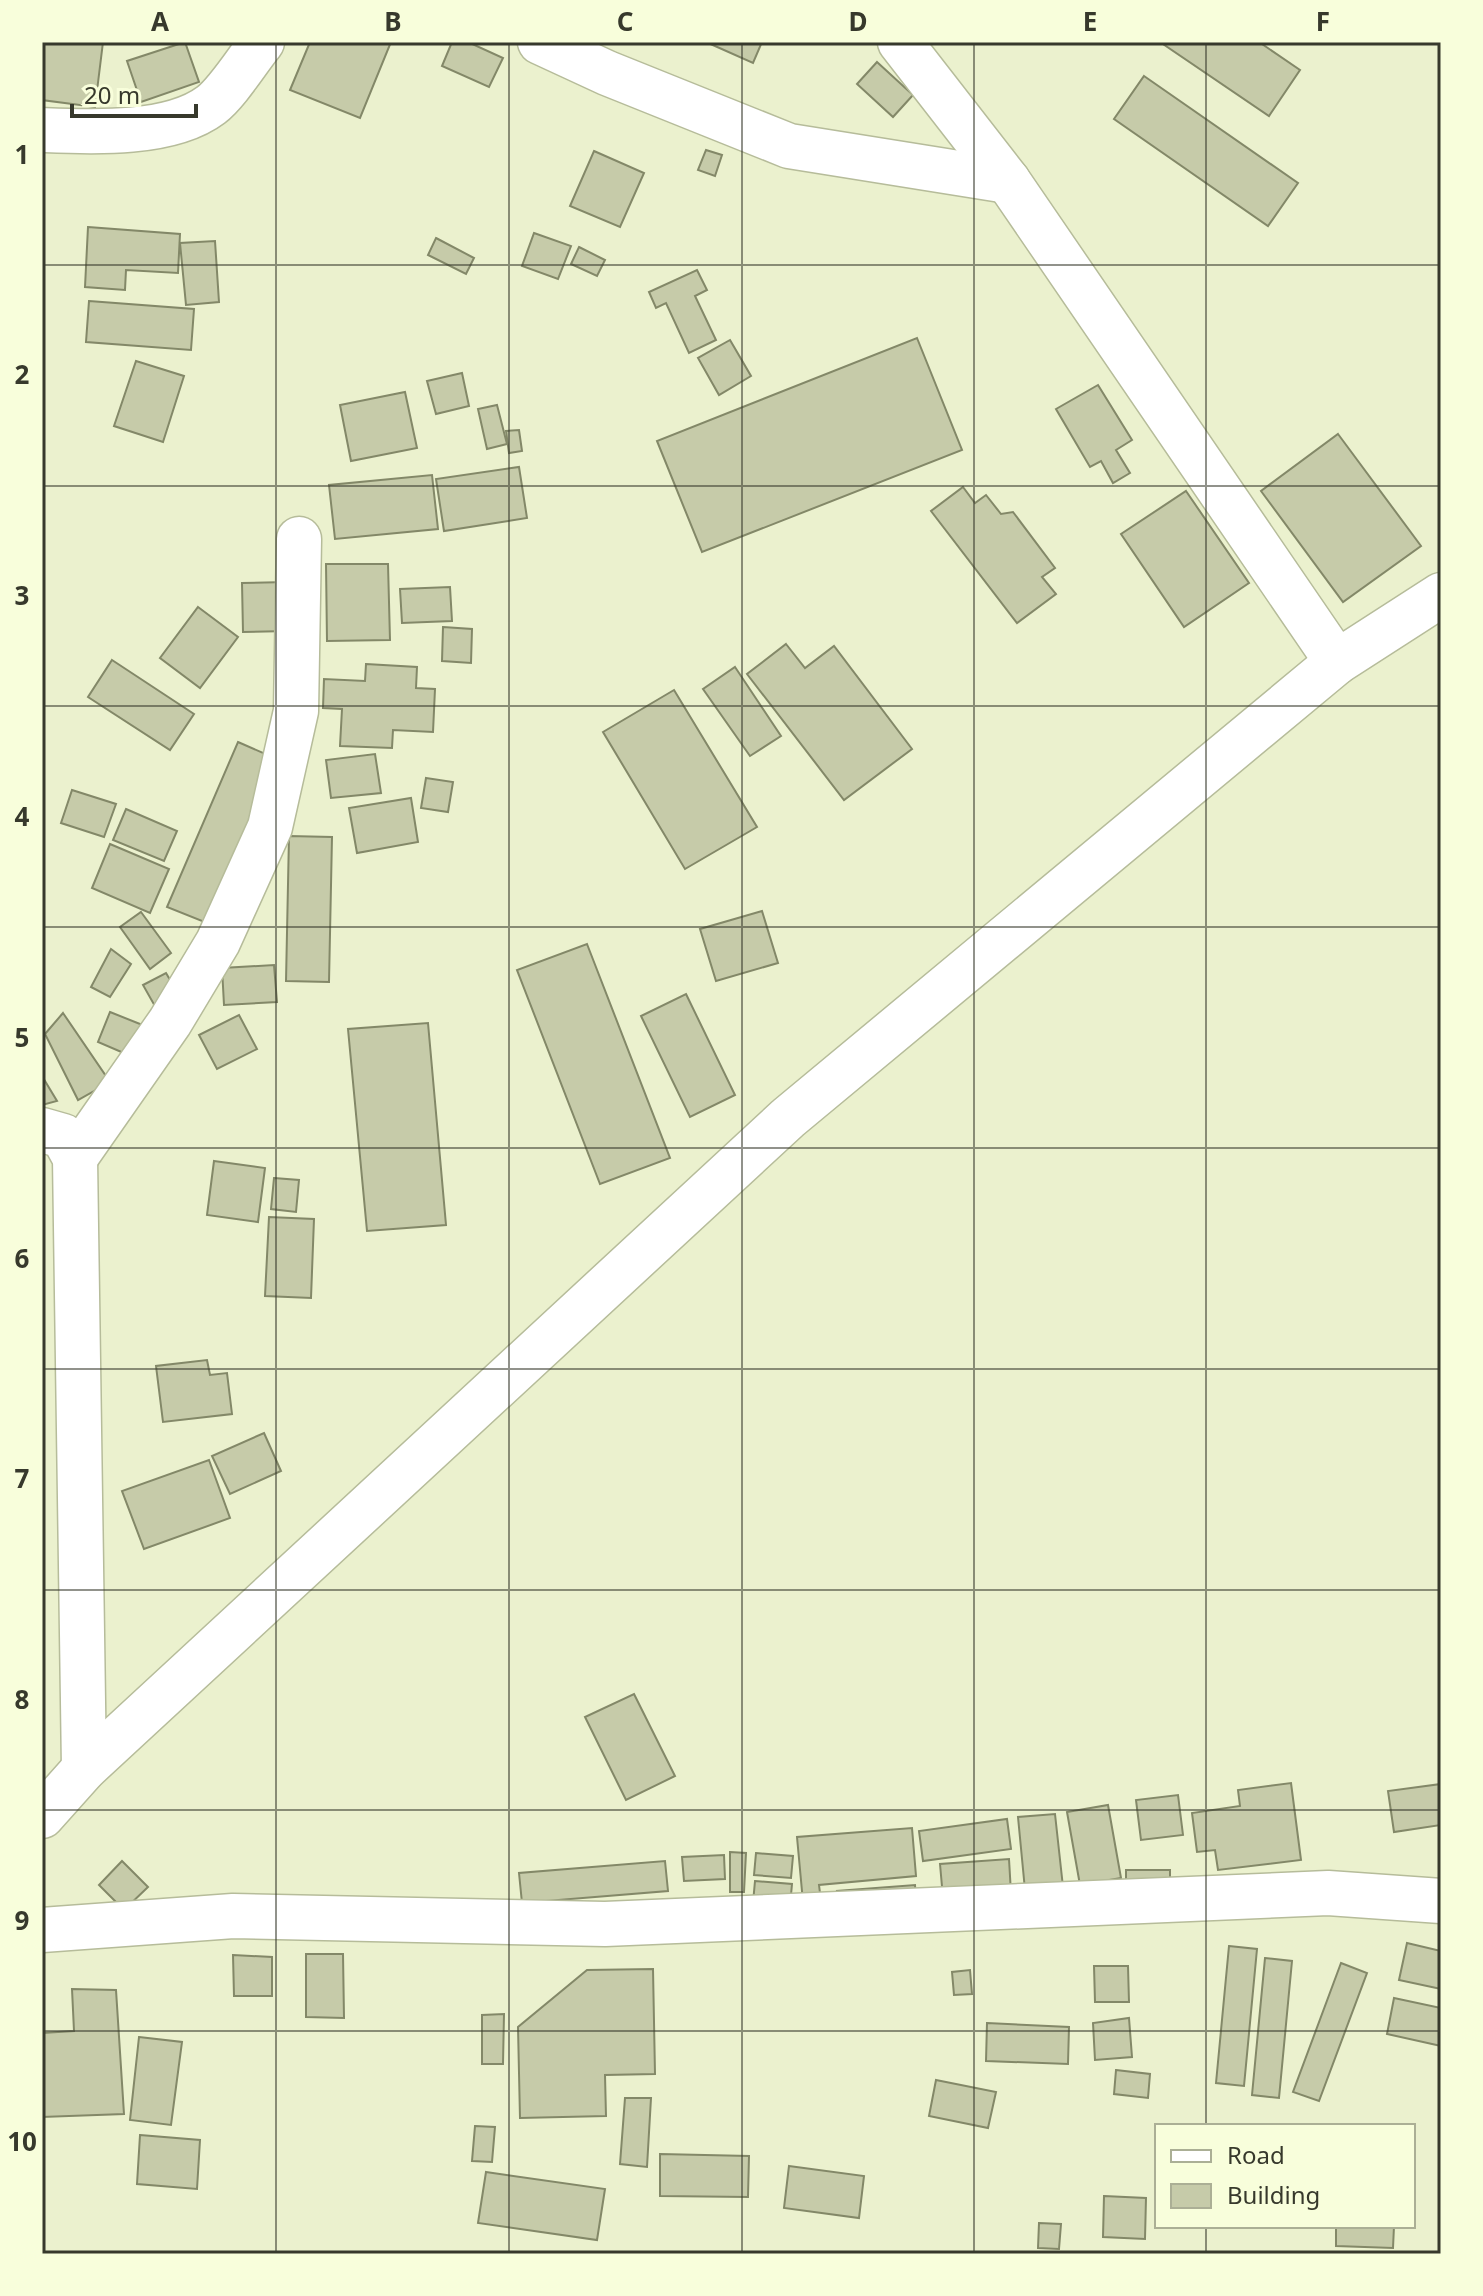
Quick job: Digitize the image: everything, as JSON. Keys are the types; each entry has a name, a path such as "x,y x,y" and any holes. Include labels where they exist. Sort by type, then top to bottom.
{"street":[{"path":"42,130 116,132 165,125 211,105 262,42"},
{"path":"540,42 607,73 789,146 1008,181"},
{"path":"900,42 1008,181 1337,662"},
{"path":"75,1158 170,1022 218,942 270,827 296,711 299,539"},
{"path":"42,1816 84,1769 788,1118 1337,662 1441,595"},
{"path":"42,1130 63,1136 75,1158 84,1769"},
{"path":"42,1930 233,1916 605,1924 1328,1893 1441,1901"}],"building":[{"path":"42,42 103,42 95,107 42,100"},
{"path":"185,42 199,82 141,102 127,61"},
{"path":"310,42 391,42 360,118 290,90"},
{"path":"452,42 468,42 503,58 489,87 442,66"},
{"path":"706,42 762,42 753,63"},
{"path":"1160,42 1259,42 1300,70 1269,116"},
{"path":"877,62 913,95 893,117 857,84"},
{"path":"1144,76 1298,183 1268,226 1114,119"},
{"path":"706,150 722,155 715,176 698,170"},
{"path":"594,151 644,173 620,227 570,206"},
{"path":"88,227 180,234 178,273 126,270 125,290 85,287"},
{"path":"534,233 571,246 558,279 522,266"},
{"path":"436,238 474,258 466,274 428,255"},
{"path":"215,241 219,302 186,305 180,243"},
{"path":"579,247 605,260 597,276 571,264"},
{"path":"697,270 707,290 695,296 716,340 689,353 666,303 656,308 649,292"},
{"path":"89,301 194,309 191,350 86,342"},
{"path":"917,338 962,450 702,552 657,441"},
{"path":"730,340 751,376 719,395 698,358"},
{"path":"136,361 184,376 163,442 114,426"},
{"path":"462,373 469,406 436,414 427,381"},
{"path":"1098,385 1132,440 1116,450 1130,473 1113,483 1101,461 1090,467 1056,409"},
{"path":"405,392 417,448 351,461 340,405"},
{"path":"497,405 507,444 487,449 478,409"},
{"path":"519,430 522,451 509,453 506,431"},
{"path":"1338,434 1421,546 1343,602 1261,491"},
{"path":"519,467 527,518 444,531 436,479"},
{"path":"432,475 438,529 335,539 329,485"},
{"path":"963,487 975,503 986,495 1001,514 1013,512 1055,568 1042,577 1056,594 1017,623 931,511"},
{"path":"1186,491 1249,583 1184,627 1121,534"},
{"path":"326,564 388,564 390,640 327,641"},
{"path":"287,582 288,631 243,632 242,583"},
{"path":"450,587 452,621 402,623 400,589"},
{"path":"198,607 238,637 200,688 160,658"},
{"path":"443,627 472,629 471,663 442,661"},
{"path":"786,644 805,668 834,646 912,749 844,800 747,674"},
{"path":"112,660 194,714 170,750 88,697"},
{"path":"366,664 417,667 416,688 435,689 433,732 393,730 392,748 340,746 342,709 323,708 324,679 365,681"},
{"path":"735,667 781,736 750,756 703,689"},
{"path":"674,690 757,827 685,869 603,732"},
{"path":"238,742 277,759 207,923 167,907"},
{"path":"375,754 381,793 331,798 326,760"},
{"path":"426,778 453,782 448,812 421,808"},
{"path":"72,790 116,804 104,837 61,823"},
{"path":"411,798 418,842 357,853 349,808"},
{"path":"126,809 177,831 164,861 113,840"},
{"path":"289,836 332,837 329,982 286,981"},
{"path":"110,844 169,869 150,913 92,888"},
{"path":"762,911 778,963 716,981 700,929"},
{"path":"141,912 171,953 150,969 120,927"},
{"path":"587,944 670,1158 600,1184 517,970"},
{"path":"111,949 131,964 110,997 91,987"},
{"path":"274,965 277,1002 224,1005 222,968"},
{"path":"166,973 173,985 156,1008 143,985"},
{"path":"686,994 735,1095 690,1117 641,1016"},
{"path":"110,1012 150,1028 126,1054 98,1042"},
{"path":"63,1013 110,1082 78,1100 45,1034"},
{"path":"239,1015 257,1049 217,1069 199,1035"},
{"path":"428,1023 446,1225 367,1231 348,1029"},
{"path":"42,1076 57,1101 42,1105"},
{"path":"214,1161 265,1168 258,1222 207,1215"},
{"path":"274,1178 299,1180 296,1212 271,1209"},
{"path":"269,1217 314,1219 311,1298 265,1296"},
{"path":"207,1360 210,1375 227,1373 232,1414 163,1422 156,1366"},
{"path":"264,1433 281,1471 230,1494 212,1456"},
{"path":"209,1460 230,1518 144,1549 122,1491"},
{"path":"634,1694 675,1776 626,1800 585,1717"},
{"path":"1291,1783 1301,1860 1218,1870 1215,1850 1197,1852 1192,1813 1240,1806 1238,1790"},
{"path":"1441,1784 1441,1825 1394,1832 1388,1791"},
{"path":"1178,1795 1183,1835 1141,1840 1136,1800"},
{"path":"1108,1805 1121,1878 1080,1885 1067,1812"},
{"path":"1055,1814 1063,1887 1025,1890 1018,1817"},
{"path":"1007,1819 1011,1849 923,1861 919,1831"},
{"path":"912,1828 916,1876 819,1885 821,1901 803,1902 797,1837"},
{"path":"730,1852 746,1853 744,1892 730,1892"},
{"path":"756,1853 793,1856 791,1878 754,1875"},
{"path":"724,1855 725,1879 684,1881 682,1857"},
{"path":"1009,1859 1011,1893 943,1898 940,1864"},
{"path":"122,1861 148,1887 124,1910 99,1885"},
{"path":"665,1861 668,1891 522,1903 519,1873"},
{"path":"1126,1870 1170,1870 1170,1887 1126,1887"},
{"path":"755,1881 792,1884 790,1906 753,1903"},
{"path":"915,1885 916,1900 839,1905 837,1891"},
{"path":"1407,1943 1441,1951 1441,1989 1399,1980"},
{"path":"1229,1946 1257,1949 1244,2086 1216,2083"},
{"path":"306,1954 343,1954 344,2018 306,2017"},
{"path":"233,1955 272,1957 272,1996 234,1996"},
{"path":"1265,1958 1292,1961 1279,2098 1252,2095"},
{"path":"1341,1963 1367,1973 1319,2101 1293,2092"},
{"path":"1094,1966 1128,1966 1129,2002 1095,2002"},
{"path":"653,1969 655,2074 605,2075 606,2116 520,2118 518,2027 587,1970"},
{"path":"970,1970 972,1994 954,1995 952,1972"},
{"path":"72,1989 116,1990 124,2114 42,2117 42,2033 74,2031"},
{"path":"1394,1998 1441,2008 1441,2046 1387,2034"},
{"path":"504,2014 503,2064 482,2064 482,2015"},
{"path":"1129,2018 1132,2057 1095,2060 1093,2023"},
{"path":"987,2023 1069,2027 1068,2064 986,2061"},
{"path":"139,2037 182,2042 171,2125 130,2120"},
{"path":"1116,2070 1150,2074 1148,2098 1114,2094"},
{"path":"936,2080 996,2092 988,2128 929,2116"},
{"path":"625,2098 651,2098 647,2167 620,2164"},
{"path":"475,2126 495,2127 492,2162 472,2161"},
{"path":"140,2135 200,2140 197,2189 137,2184"},
{"path":"660,2154 749,2156 748,2197 660,2196"},
{"path":"789,2166 864,2176 859,2218 784,2208"},
{"path":"486,2172 605,2189 597,2240 478,2223"},
{"path":"1104,2196 1146,2198 1145,2239 1103,2237"},
{"path":"1039,2223 1061,2224 1059,2249 1038,2248"},
{"path":"1336,2228 1394,2228 1393,2248 1336,2246"}]}
